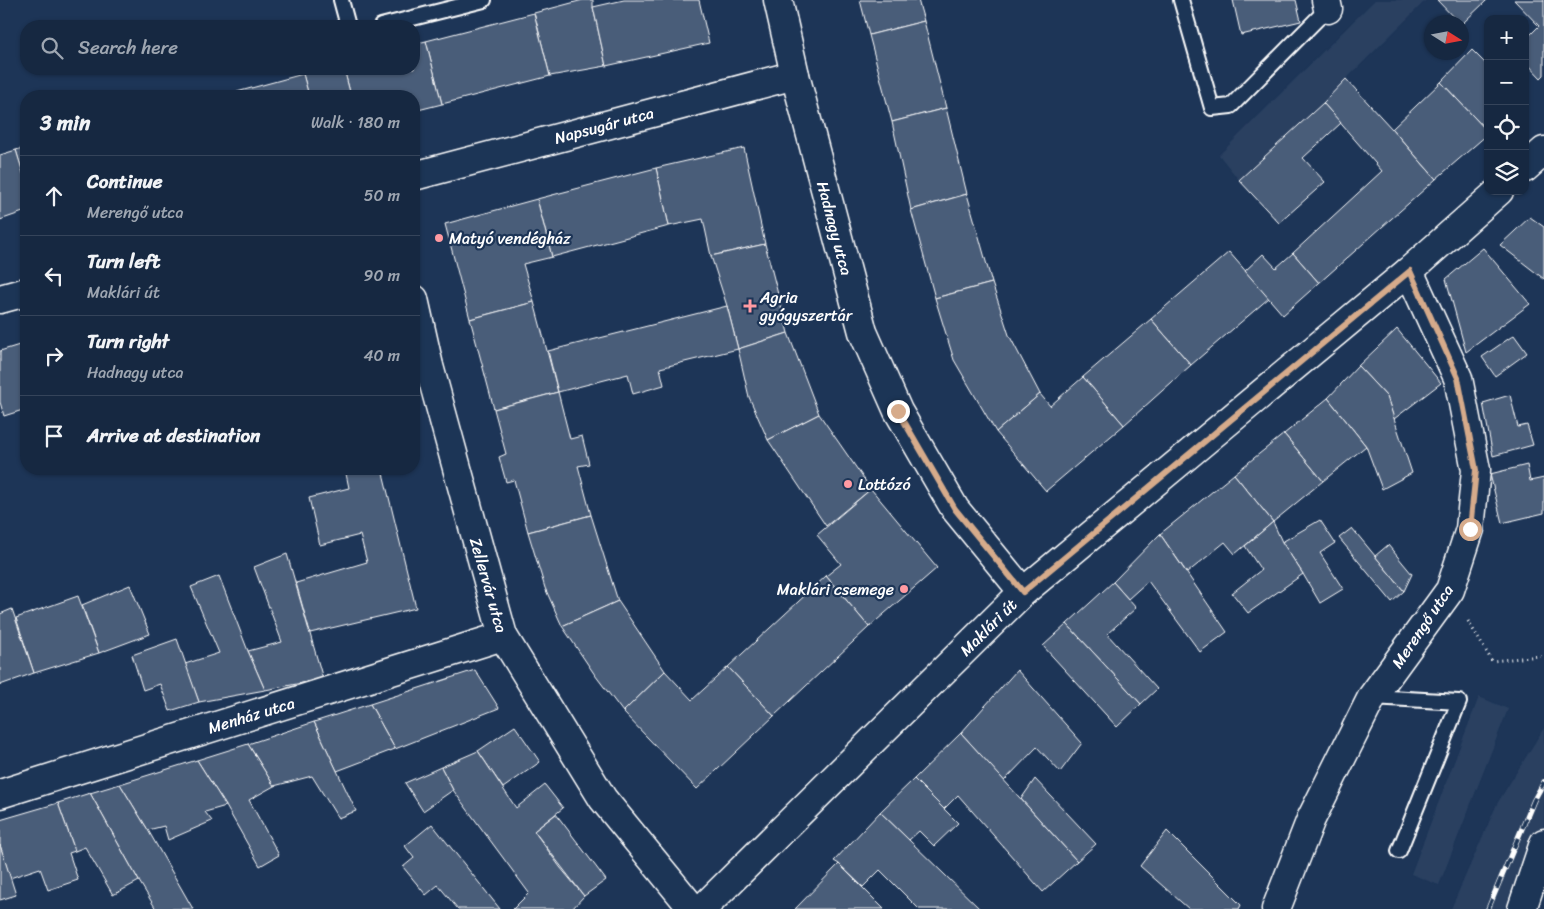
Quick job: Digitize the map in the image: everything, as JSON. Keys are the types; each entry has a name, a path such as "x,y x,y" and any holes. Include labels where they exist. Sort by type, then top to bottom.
{"street":[{"name":"Hadnagy utca","path":"778,0 795,74 863,332 898,411 955,509 1023,592"},
{"name":"Napsugár utca","path":"420,174 795,74"},
{"path":"1529,164 1544,151"},
{"name":"Maklári út","path":"702,909 1023,592 1410,271 1495,195"},
{"name":"Merengő utca","path":"1276,909 1311,819 1372,697 1450,590 1470,529 1476,470 1458,378 1410,271"},
{"path":"0,299 20,294"},
{"name":"Zellervár utca","path":"420,326 429,366 502,636 603,799 693,909"},
{"name":"Menház utca","path":"0,794 502,636"},
{"path":"1522,909 1544,843"}],"lane":[{"path":"341,0 346,20"},
{"path":"405,20 484,0"},
{"path":"1181,0 1212,108 1231,106 1329,3"},
{"path":"1372,697 1459,702 1399,851"}],"path":[{"path":"1450,590 1492,661 1540,656 1544,658"}],"shaded area":[{"path":"1375,0 1426,0 1323,103 1239,180 1219,155"},
{"path":"1479,697 1508,709 1439,885 1411,874"},
{"path":"1544,728 1544,841 1519,909 1451,909 1497,804"}],"building":[{"path":"583,0 593,0 606,66 550,76 534,13"},
{"path":"624,0 699,0 709,43 606,66 593,7"},
{"path":"860,0 918,0 924,21 869,35"},
{"path":"1233,0 1296,0 1301,21 1241,35"},
{"path":"1437,0 1487,0 1469,17 1469,15 1451,15"},
{"path":"1514,0 1544,0 1544,75 1541,78 1529,65 1529,36 1539,26"},
{"path":"534,13 550,76 442,104 426,41"},
{"path":"924,21 946,108 892,122 869,35"},
{"path":"426,41 442,104 420,110 420,90 349,90 346,75 420,75 420,42"},
{"path":"1472,50 1484,62 1484,128 1441,82 1462,60 1469,60 1469,53"},
{"path":"303,75 346,75 349,90 307,90"},
{"path":"303,75 307,90 244,90"},
{"path":"1346,79 1436,179 1319,283 1293,253 1382,171 1323,103"},
{"path":"1441,82 1484,128 1484,137 1436,179 1392,129"},
{"path":"1323,103 1341,123 1303,158 1325,182 1279,223 1239,180"},
{"path":"946,108 967,194 911,210 892,122"},
{"path":"744,148 765,244 711,256 703,219 669,226 656,168"},
{"path":"20,149 20,163 16,150"},
{"path":"16,150 20,163 20,213 0,220 0,155"},
{"path":"656,168 669,226 552,257 537,199"},
{"path":"967,194 992,283 935,298 911,210"},
{"path":"537,199 552,257 523,264 534,302 470,319 445,224"},
{"path":"1530,217 1544,227 1544,279 1500,245"},
{"path":"765,244 788,333 738,349 711,256"},
{"path":"1483,248 1530,304 1466,352 1446,279"},
{"path":"1229,252 1269,298 1191,365 1151,319"},
{"path":"1293,253 1319,283 1283,315 1245,271 1263,254 1276,268"},
{"path":"992,283 1009,335 1040,394 996,432 954,360 935,298"},
{"path":"534,302 558,392 494,409 470,319"},
{"path":"727,306 738,349 660,368 664,385 633,394 628,374 558,392 548,351"},
{"path":"1151,319 1191,365 1124,425 1083,377"},
{"path":"1397,329 1441,383 1394,419 1387,397 1358,366"},
{"path":"788,333 819,414 768,440 749,397 738,349"},
{"path":"1514,335 1527,353 1495,376 1482,357"},
{"path":"20,345 20,411 4,416 0,402 0,351"},
{"path":"1358,366 1387,397 1412,473 1382,489 1366,446 1328,398"},
{"path":"1083,377 1124,425 1046,491 996,432 1040,394 1050,406"},
{"path":"558,392 570,439 582,436 589,464 578,466 591,515 528,532 514,480 506,482 499,457 506,454 494,409"},
{"path":"1510,395 1518,427 1527,425 1533,445 1493,456 1483,403"},
{"path":"1328,398 1366,446 1323,481 1284,434"},
{"path":"819,414 871,489 826,526 768,440"},
{"path":"1284,434 1323,481 1273,522 1234,474"},
{"path":"1527,465 1530,481 1544,478 1544,513 1502,523 1490,474"},
{"path":"1234,474 1273,522 1235,554 1225,542 1187,573 1160,534"},
{"path":"346,475 383,475 416,608 310,633 296,583 367,562 360,535 320,545 309,498 349,488"},
{"path":"871,489 937,568 869,627 826,576 841,564 817,535"},
{"path":"591,515 618,601 562,626 545,588 528,532"},
{"path":"1320,520 1335,543 1320,553 1343,589 1320,603 1282,542"},
{"path":"1273,522 1282,542 1303,574 1248,613 1232,593 1261,570 1245,546"},
{"path":"1352,528 1404,591 1392,602 1339,538"},
{"path":"1160,534 1227,632 1200,652 1148,581 1128,599 1113,582"},
{"path":"1388,545 1412,574 1404,591 1375,556"},
{"path":"287,554 323,679 265,690 248,651 282,642 254,567"},
{"path":"219,576 265,690 199,702 185,664 219,653 191,587"},
{"path":"826,576 869,627 774,716 728,667"},
{"path":"1113,582 1136,608 1107,634 1157,689 1141,704 1067,624"},
{"path":"130,585 150,634 99,653 82,605"},
{"path":"78,596 99,653 34,673 16,618"},
{"path":"618,601 665,671 623,712 562,626"},
{"path":"12,609 34,673 0,685 0,614"},
{"path":"1067,624 1141,704 1117,727 1043,646"},
{"path":"177,639 199,702 170,711 160,684 143,690 132,655"},
{"path":"728,667 774,716 697,789 623,712 665,671 692,700"},
{"path":"475,670 499,708 395,749 370,704"},
{"path":"1017,670 1082,743 1060,772 1037,747 1004,781 961,733"},
{"path":"370,704 395,749 337,771 314,722"},
{"path":"314,722 356,811 338,818 312,776 274,786 248,744"},
{"path":"515,726 540,762 503,788 478,751"},
{"path":"961,733 1077,861 1043,892 958,795 944,809 914,779"},
{"path":"248,744 274,786 249,800 279,855 260,866 197,760"},
{"path":"478,751 516,808 545,785 563,808 534,831 584,896 572,909 513,909 529,893 453,790 441,767"},
{"path":"197,760 226,806 205,812 212,821 168,840 164,826 148,830 120,784"},
{"path":"441,767 453,790 423,811 405,783"},
{"path":"914,779 958,823 934,846 919,831 909,840 880,812"},
{"path":"1035,779 1096,844 1077,861 1021,799"},
{"path":"120,784 193,909 156,909 139,881 90,793"},
{"path":"90,793 139,881 113,895 85,847 75,851 58,803"},
{"path":"58,803 75,851 69,853 78,880 48,890 40,868 10,878 0,845 0,820"},
{"path":"880,812 980,909 919,909 880,870 863,887 834,861"},
{"path":"556,814 606,880 584,896 534,831"},
{"path":"432,824 500,909 458,909 438,885 426,895 403,867 414,858 405,846"},
{"path":"1167,831 1241,905 1239,909 1189,909 1140,866"},
{"path":"0,845 16,895 0,900"},
{"path":"839,864 884,909 795,909"}],"railway":[{"path":"1488,909 1534,800 1544,782"}],"place":[{"name":"Matyó vendégház","path":"439,238"},
{"name":"Agria gyógyszertár","path":"750,306"},
{"name":"Lottózó","path":"848,484"},
{"name":"Maklári csemege","path":"904,589"}],"route":[{"path":"898,411 955,509 1023,592 1410,271 1458,378 1476,470 1470,529"}]}
